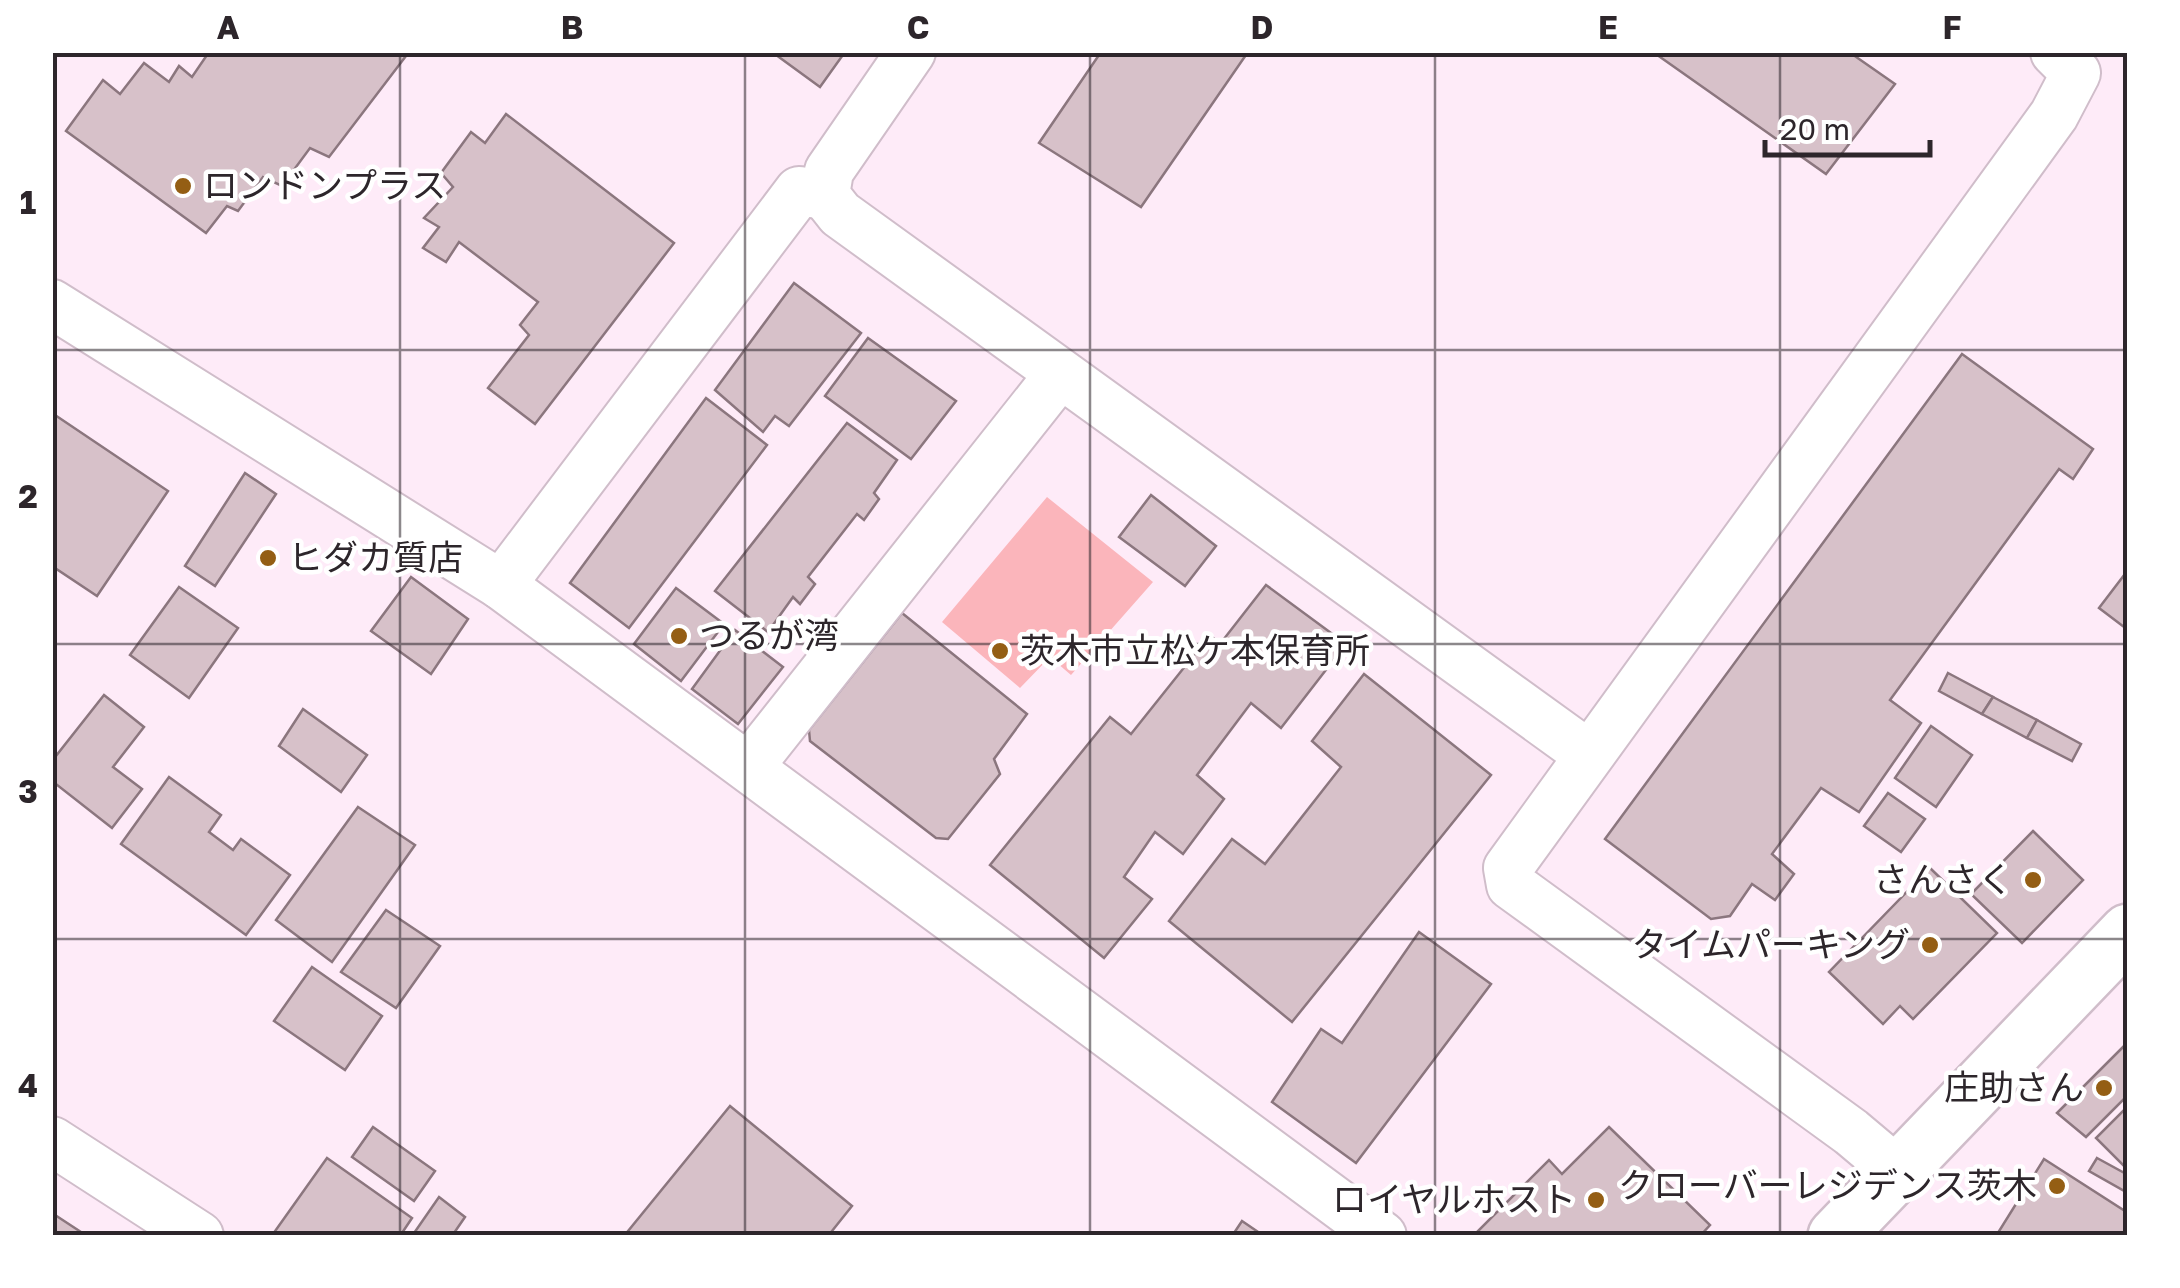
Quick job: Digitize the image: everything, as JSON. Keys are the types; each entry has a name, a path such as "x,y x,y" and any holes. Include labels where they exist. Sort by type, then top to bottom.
{"main road":[{"path":"1836,1236 1895,1170 2128,932"}],"street":[{"path":"825,195 829,170 910,52"},
{"path":"1895,1170 1851,1132 1511,884 1508,868 2054,114 2076,72 2055,52"},
{"path":"501,585 800,191 825,195 840,214 1059,375 1589,755"},
{"path":"52,304 501,585 750,765 1382,1236"},
{"path":"750,765 1059,375"},
{"path":"55,1147 199,1236"}],"shaded area":[{"path":"1047,497 1153,582 1071,675 1050,657 1020,688 942,622"}],"building":[{"path":"209,52 409,52 329,157 310,148 282,186 263,177 238,211 227,206 206,233 66,131 103,80 120,94 144,63 169,82 179,66 192,77"},
{"path":"772,52 845,52 820,87"},
{"path":"1101,52 1248,52 1141,207 1039,143"},
{"path":"1653,52 1849,52 1895,84 1826,174"},
{"path":"506,114 674,243 535,424 488,388 529,335 520,325 538,302 459,242 446,262 423,248 439,227 424,218 453,187 441,173 471,132 485,143"},
{"path":"794,283 861,333 789,426 775,416 763,432 715,390"},
{"path":"868,338 956,401 911,459 825,396"},
{"path":"1962,354 2093,449 2073,479 2059,469 1890,700 1921,723 1859,812 1821,788 1772,854 1794,874 1775,900 1752,884 1730,916 1711,919 1605,839"},
{"path":"706,398 767,445 629,628 570,583"},
{"path":"52,413 168,491 97,596 52,566"},
{"path":"847,423 897,460 874,493 879,499 864,520 857,514 808,577 815,584 800,604 793,597 768,632 715,591"},
{"path":"245,473 276,494 215,586 185,566"},
{"path":"1151,495 1216,546 1185,586 1119,537"},
{"path":"2128,570 2128,630 2099,608"},
{"path":"411,577 468,619 431,674 371,631"},
{"path":"1266,585 1346,644 1281,728 1251,703 1197,775 1224,799 1183,854 1155,832 1124,877 1152,899 1104,958 990,865 1110,717 1131,734 1210,635 1220,644"},
{"path":"179,587 238,628 189,698 130,655"},
{"path":"676,588 724,624 681,681 634,644"},
{"path":"902,613 1027,714 994,759 1000,774 948,839 936,838 810,741 809,730"},
{"path":"735,630 783,667 738,724 692,689"},
{"path":"1948,673 1993,697 1982,714 1939,691"},
{"path":"1364,674 1491,775 1292,1022 1169,921 1232,839 1265,864 1341,767 1312,741"},
{"path":"104,695 144,727 113,767 142,789 112,828 52,781 52,761"},
{"path":"1993,697 2037,720 2027,738 1982,714"},
{"path":"303,709 367,755 341,792 279,746"},
{"path":"2037,720 2081,744 2072,761 2027,738"},
{"path":"1931,726 1972,755 1936,807 1895,778"},
{"path":"169,777 221,815 209,832 233,850 241,839 290,875 246,935 121,844"},
{"path":"1888,793 1925,819 1901,852 1864,826"},
{"path":"358,807 415,845 332,962 276,920"},
{"path":"2033,831 2083,880 2022,943 1971,894"},
{"name":"タイムパーキング","path":"1930,868 1997,933 1913,1019 1900,1006 1883,1024 1829,972"},
{"path":"386,910 440,946 396,1008 341,972"},
{"path":"1419,932 1491,984 1356,1163 1272,1102 1321,1029 1342,1043"},
{"path":"312,967 382,1016 345,1070 274,1021"},
{"path":"2126,1044 2128,1095 2086,1137 2057,1113"},
{"path":"730,1106 852,1206 828,1236 624,1236"},
{"path":"2128,1106 2128,1170 2096,1138"},
{"path":"373,1127 435,1171 414,1201 352,1157"},
{"name":"ロイヤルホスト","path":"1609,1127 1710,1225 1700,1236 1473,1236 1549,1160 1562,1174"},
{"path":"327,1158 412,1218 400,1236 273,1234"},
{"path":"2097,1158 2128,1175 2128,1193 2089,1171"},
{"name":"クローバーレジデンス茨木","path":"2044,1159 2128,1213 2128,1236 1996,1236"},
{"path":"439,1197 465,1217 452,1236 412,1236"},
{"path":"52,1213 87,1236 52,1236"},
{"path":"1242,1221 1264,1236 1232,1236"}],"place":[{"name":"ロンドンプラス","path":"183,186"},
{"name":"ヒダカ質店","path":"268,558"},
{"name":"つるが湾","path":"679,636"},
{"name":"茨木市立松ケ本保育所","path":"1000,651"},
{"name":"さんさく","path":"2033,880"},
{"name":"タイムパーキング","path":"1930,945"},
{"name":"庄助さん","path":"2104,1088"},
{"name":"クローバーレジデンス茨木","path":"2057,1186"},
{"name":"ロイヤルホスト","path":"1596,1200"}]}
